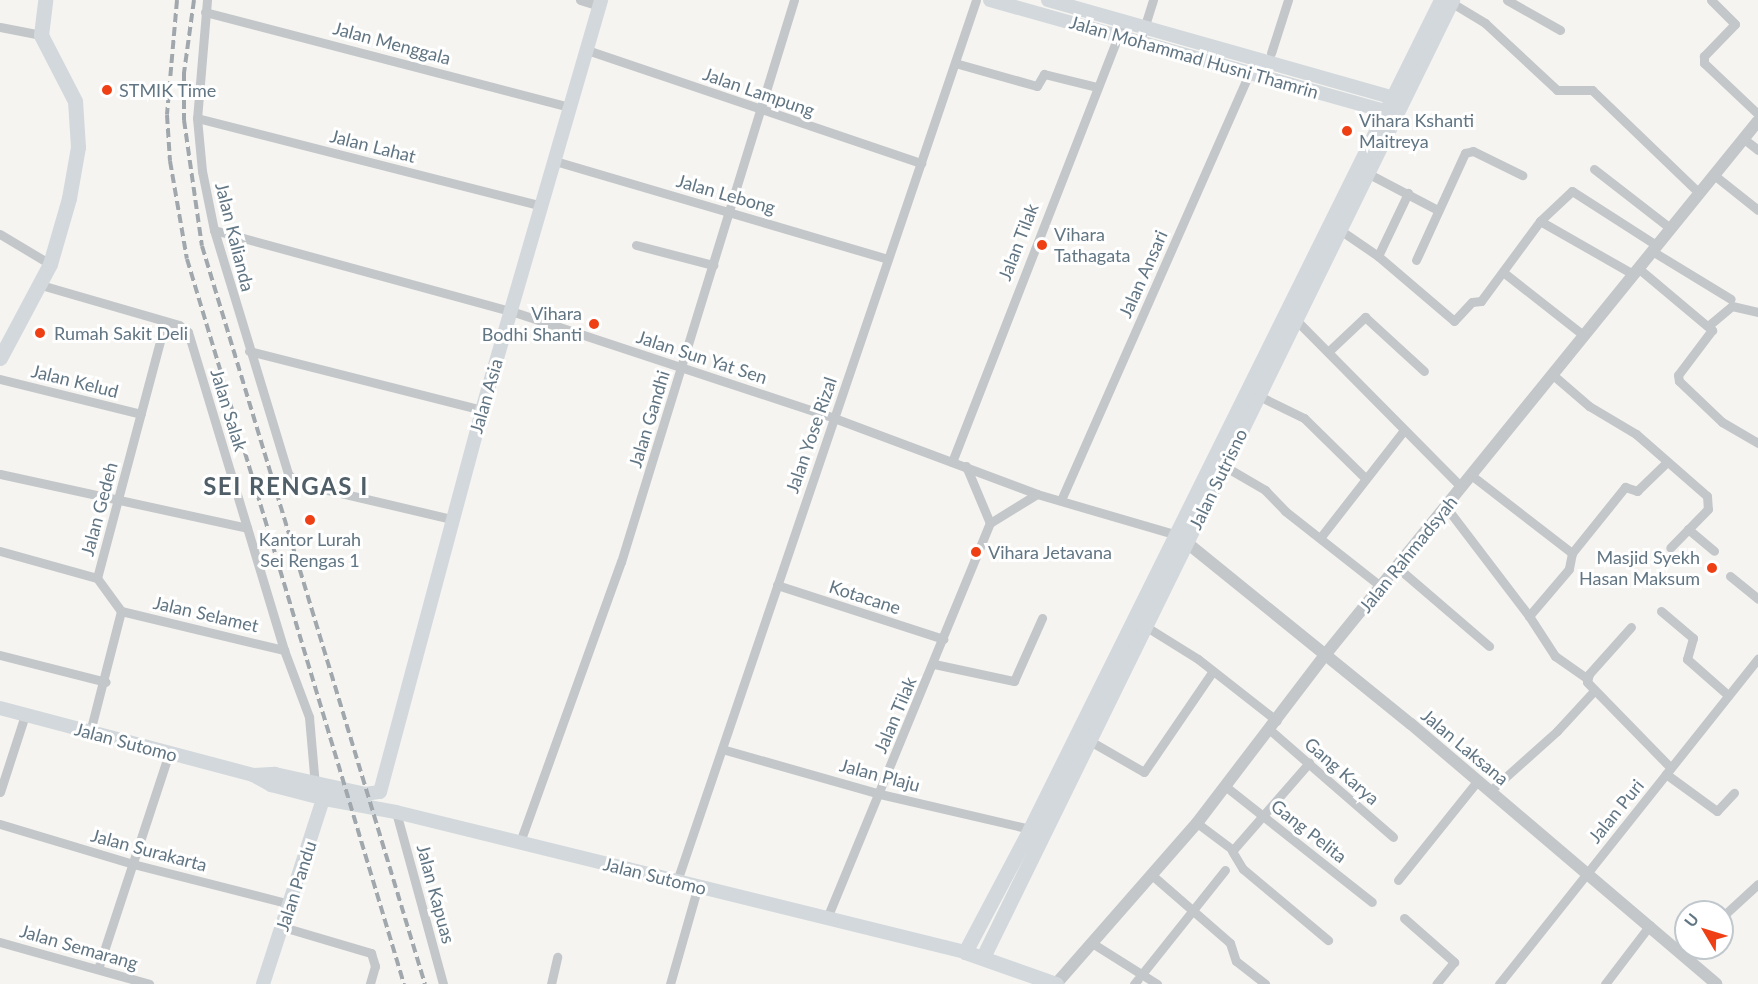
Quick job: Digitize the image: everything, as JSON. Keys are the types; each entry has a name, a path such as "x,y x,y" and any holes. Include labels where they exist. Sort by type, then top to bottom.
{"main road":[{"path":"0,358 41,285 50,264 69,198 78,125 72,94 41,35 45,0"},
{"name":"Jalan Mohammad Husni Thamrin","path":"990,0 1394,106"},
{"name":"Jalan Mohammad Husni Thamrin","path":"1048,0 1144,26 1252,68"},
{"name":"Jalan Sutrisno","path":"965,952 1180,538 1448,1"},
{"name":"Jalan Asia","path":"378,794 482,410 601,3"},
{"name":"Jalan Sutrisno","path":"983,957 1146,626 1180,538 1224,466 1369,174 1394,106"},
{"name":"Jalan Sutomo","path":"0,708 253,775 274,774 322,791 396,812 965,952 1056,984"},
{"name":"Jalan Sutomo","path":"322,791 378,794"},
{"name":"Jalan Pandu","path":"263,984 284,927 322,791"}],"street":[{"name":"Jalan Kalianda","path":"207,0 197,118 202,171 214,230 288,474 298,483 452,519"},
{"path":"580,0 601,3"},
{"name":"Jalan Gandhi","path":"520,842 621,562 682,369 758,109 794,0"},
{"name":"Jalan Yose Rizal","path":"677,881 976,0"},
{"path":"1140,41 1153,0"},
{"path":"1271,53 1288,0"},
{"path":"1507,0 1560,30"},
{"path":"1711,0 1735,24 1704,56 1704,63 1758,114"},
{"path":"1448,1 1485,23 1557,90 1572,92 1582,87 1592,90 1699,193"},
{"name":"Jalan Menggala","path":"205,12 571,107"},
{"path":"1118,34 1124,20"},
{"path":"0,27 41,35"},
{"name":"Jalan Tilak","path":"952,462 1118,34"},
{"name":"Jalan Lampung","path":"587,50 921,163"},
{"path":"955,63 1037,86 1044,74 1097,87"},
{"name":"Jalan Ansari","path":"1061,500 1252,68"},
{"name":"Jalan Lahat","path":"197,118 541,206"},
{"name":"Jalan Rahmadsyah","path":"1056,984 1153,876 1197,823 1274,726 1325,656 1383,588 1583,335 1758,121"},
{"path":"1743,139 1758,150"},
{"path":"1416,260 1461,159 1469,151 1522,175"},
{"name":"Jalan Lebong","path":"555,161 888,259"},
{"path":"1594,169 1670,228"},
{"path":"1369,174 1438,210"},
{"path":"1714,175 1758,210"},
{"path":"1340,230 1378,256 1454,321 1472,302 1481,301 1540,220 1572,191 1731,299"},
{"path":"1378,256 1408,193"},
{"path":"1540,220 1635,271 1708,326 1712,332 1677,378 1722,422 1758,443"},
{"name":"Jalan Sun Yat Sen","path":"214,230 511,311 834,418 1036,494 1180,538"},
{"path":"0,234 50,264"},
{"path":"636,245 713,265"},
{"path":"1503,272 1583,335"},
{"name":"Jalan Salak","path":"41,285 165,322 188,332 284,650 309,717 322,791"},
{"path":"1708,326 1732,306 1758,312"},
{"path":"1329,351 1365,317 1424,371"},
{"path":"1295,319 1461,487"},
{"name":"Jalan Gedeh","path":"121,611 97,578 165,322"},
{"path":"249,351 482,410"},
{"path":"1553,375 1589,406 1636,434 1710,502 1670,548"},
{"name":"Jalan Kelud","path":"0,379 141,414"},
{"path":"1259,396 1304,418 1365,478"},
{"path":"1320,538 1404,430"},
{"path":"1529,616 1569,569 1572,553 1625,487 1637,491 1667,462"},
{"path":"966,466 990,523 1036,494"},
{"path":"1224,466 1265,490 1383,588"},
{"path":"0,474 247,528"},
{"path":"1471,475 1572,553"},
{"path":"1446,507 1562,663 1587,678 1593,692"},
{"name":"Jalan Tilak","path":"827,918 934,664 990,523"},
{"path":"1688,529 1714,550"},
{"name":"Jalan Laksana","path":"1180,538 1478,780 1585,876 1674,942"},
{"path":"0,551 97,578"},
{"path":"1398,568 1489,646"},
{"path":"1730,576 1758,599"},
{"name":"Kotacane","path":"777,585 943,639"},
{"path":"90,732 106,682 121,611"},
{"name":"Jalan Selamet","path":"121,611 284,650"},
{"path":"1661,611 1693,638 1687,659 1728,695"},
{"path":"934,664 1014,681 1042,618"},
{"name":"Gang Karya","path":"1146,626 1213,671 1274,726 1309,763 1393,837"},
{"path":"1587,678 1631,627"},
{"path":"0,655 106,682"},
{"name":"Jalan Puri","path":"1499,984 1758,658"},
{"path":"1090,741 1144,772 1213,671"},
{"path":"1593,692 1601,694 1668,771 1717,811 1734,793"},
{"path":"1490,791 1557,731 1593,692"},
{"path":"0,792 25,715"},
{"name":"Jalan Plaju","path":"722,749 880,794 1030,829"},
{"path":"98,969 169,753"},
{"path":"1232,851 1309,763"},
{"path":"1398,880 1478,780"},
{"name":"Gang Pelita","path":"1225,786 1372,902"},
{"name":"Jalan Kapuas","path":"396,812 443,984"},
{"path":"1197,823 1232,851 1243,869 1328,940"},
{"name":"Jalan Surakarta","path":"0,824 133,864 290,904"},
{"path":"1138,979 1225,870"},
{"path":"1153,876 1230,943 1236,961 1264,984"},
{"path":"1734,906 1758,884"},
{"path":"670,984 698,886"},
{"path":"1404,918 1454,962 1436,984"},
{"path":"1605,984 1650,925"},
{"path":"284,927 371,953 375,966 370,984"},
{"name":"Jalan Semarang","path":"0,942 149,984"},
{"path":"1092,943 1138,979 1157,984"},
{"path":"551,984 556,957"},
{"name":"Jalan Laksana","path":"1696,960 1716,984"}],"railway":[{"path":"177,0 167,115 170,161 187,259 404,984"},
{"path":"194,0 184,73 184,120 202,246 425,984"}],"place":[{"name":"STMIK Time","path":"107,90"},
{"name":"Vihara Kshanti Maitreya","path":"1347,131"},
{"name":"Vihara Tathagata","path":"1042,245"},
{"name":"Vihara Bodhi Shanti","path":"594,324"},
{"name":"Rumah Sakit Deli","path":"40,333"},
{"name":"Kantor Lurah Sei Rengas 1","path":"310,520"},
{"name":"Vihara Jetavana","path":"976,552"},
{"name":"Masjid Syekh Hasan Maksum","path":"1712,568"}],"district":[{"name":"SEI RENGAS I","path":"286,486"}]}
